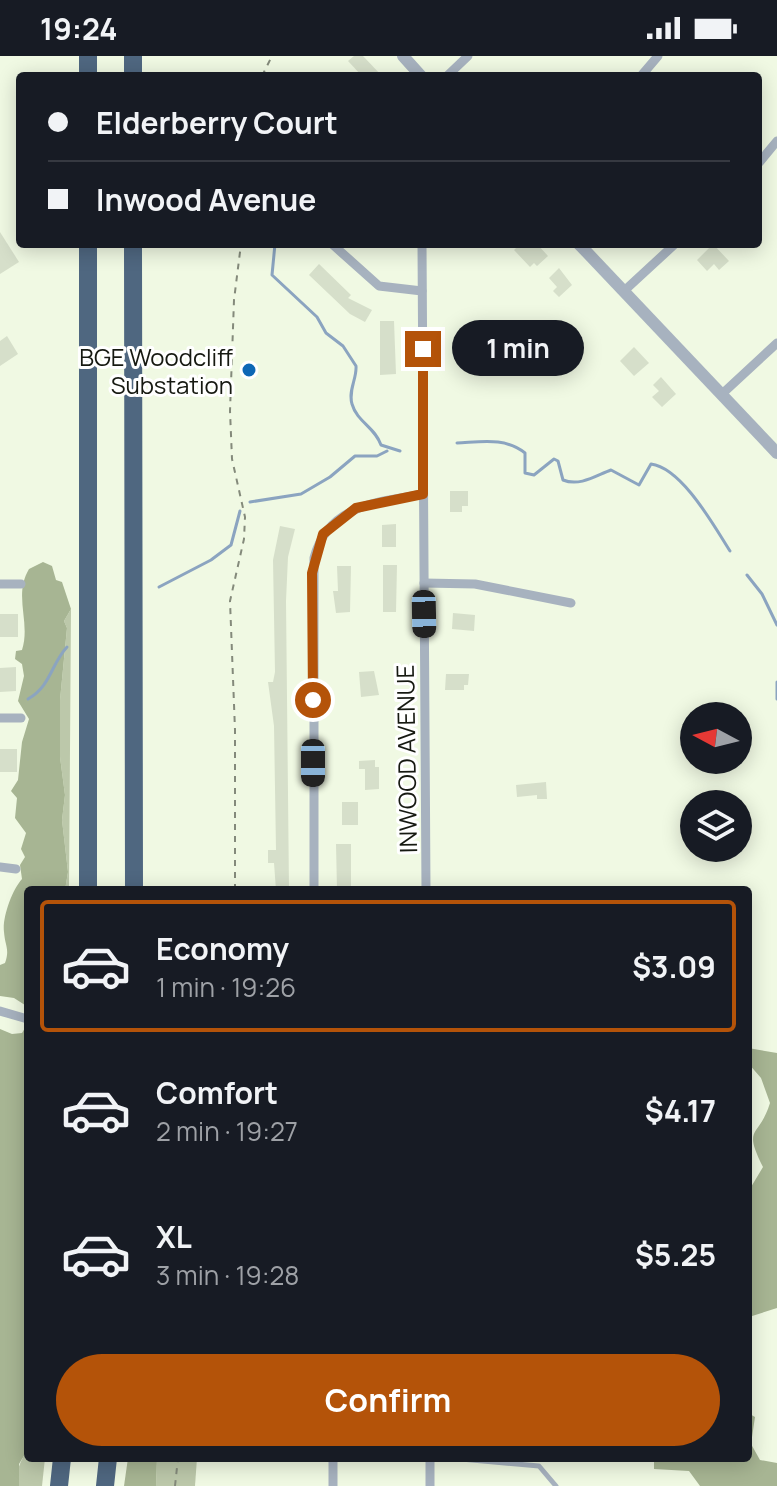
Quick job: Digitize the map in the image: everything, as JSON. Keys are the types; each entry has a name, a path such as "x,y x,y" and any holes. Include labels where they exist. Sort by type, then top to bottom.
{"highway":[{"path":"88,248 88,886"},
{"path":"133,248 134,886"},
{"path":"59,1486 62,1462"},
{"path":"105,1486 108,1462"}],"street":[{"path":"403,56 417,72"},
{"path":"451,72 468,56"},
{"path":"644,72 658,56"},
{"path":"762,159 777,141"},
{"path":"336,248 379,286 422,291"},
{"name":"INWOOD AVENUE","path":"422,248 426,886"},
{"path":"583,248 777,453"},
{"path":"624,291 671,248"},
{"path":"722,394 777,343"},
{"path":"314,886 312,573 317,545 332,523 356,508 423,494"},
{"path":"424,583 475,584 571,603"},
{"path":"0,584 21,584"},
{"path":"0,718 21,718"},
{"path":"0,867 16,869"},
{"path":"0,1011 24,1018"},
{"path":"333,1462 333,1486"},
{"path":"430,1462 430,1486"}],"lane":[{"path":"494,1462 539,1466 556,1486"}],"path":[{"path":"235,886 235,730 230,601 244,539 245,517 232,459 230,411 233,312 241,248"},
{"path":"175,1486 178,1462"}],"green space":[{"path":"43,562 52,566 56,580 62,582 71,609 64,621 67,628 60,700 60,757 65,795 62,820 68,872 66,886 24,886 24,1004 14,998 0,996 0,965 5,963 7,954 6,912 22,879 20,865 25,857 21,849 26,833 15,818 17,798 11,791 18,780 22,742 29,719 18,701 24,676 22,664 15,659 16,651 22,650 24,640 22,589 29,569"},
{"path":"71,609 69,886 66,886 68,872 62,820 65,795 60,757 60,700 67,628 64,621"},
{"path":"0,1029 12,1034 22,1033 24,1030 24,1456 19,1464 19,1486 0,1486"},
{"path":"752,1049 777,1053 777,1308 752,1316 752,1185 763,1167 753,1138 770,1103 761,1078 752,1068"},
{"path":"752,1446 760,1460 777,1463 777,1486 700,1486 689,1471 654,1469 654,1462 752,1462"},
{"path":"24,1456 24,1462 45,1462 42,1486 19,1486"},
{"path":"127,1462 157,1462 156,1486 124,1486"},
{"path":"157,1462 197,1462 195,1486 156,1486"}],"building":[{"path":"354,56 363,56 378,72 358,72 348,61"},
{"path":"0,232 19,262 0,274"},
{"path":"541,248 548,256 537,266 534,263 530,267 514,250"},
{"path":"709,248 717,248 729,261 719,270 714,264 707,271 697,260"},
{"path":"319,264 351,295 348,298 372,310 365,322 350,314 309,275"},
{"path":"559,268 572,285 559,297 553,291 557,287 549,278"},
{"path":"380,321 394,321 396,374 380,375"},
{"path":"7,336 18,354 0,366 0,341"},
{"path":"634,347 649,363 634,376 620,361"},
{"path":"661,377 676,394 662,407 652,397 659,391 653,385"},
{"path":"450,491 468,491 468,506 462,506 462,512 450,512"},
{"path":"396,524 396,547 382,547 382,525"},
{"path":"280,526 295,529 288,557 286,601 289,886 276,886 274,863 268,863 268,850 276,850 274,726 268,682 273,682 275,672 273,560"},
{"path":"383,565 397,565 396,612 383,612"},
{"path":"337,566 351,566 350,612 336,613 333,591 338,591"},
{"path":"453,613 475,615 474,631 452,629"},
{"path":"0,614 18,614 18,637 0,637"},
{"path":"16,667 16,691 0,692 0,668"},
{"path":"374,671 379,695 361,697 359,672"},
{"path":"446,674 469,674 468,685 464,685 464,690 445,690"},
{"path":"0,749 17,749 17,772 0,772"},
{"path":"375,760 375,767 379,767 379,789 365,790 365,769 359,769 359,761"},
{"path":"546,782 547,799 537,799 537,795 517,797 516,785"},
{"path":"342,802 358,802 358,825 342,825"},
{"path":"336,844 351,844 351,886 337,886"}],"waterway":[{"path":"275,248 272,275 317,317 326,333 343,346 356,366 351,394 354,410 381,445 400,451"},
{"path":"457,443 492,442 517,448 525,453 525,473 534,475 554,459 558,461 563,480 569,482 588,480 611,470 639,485 651,464 663,468 696,500 730,551"},
{"path":"250,502 301,494 330,477 355,456 377,456 387,451"},
{"path":"159,587 211,560 231,545 240,511"},
{"path":"747,575 762,594 777,625"},
{"path":"28,699 42,688 67,647"},
{"path":"777,682 777,699"}],"place":[{"name":"BGE Woodcliff Substation","path":"249,370"}],"route":[{"path":"313,700 312,573 317,545 332,523 343,514 372,503 423,494 423,349"}]}
